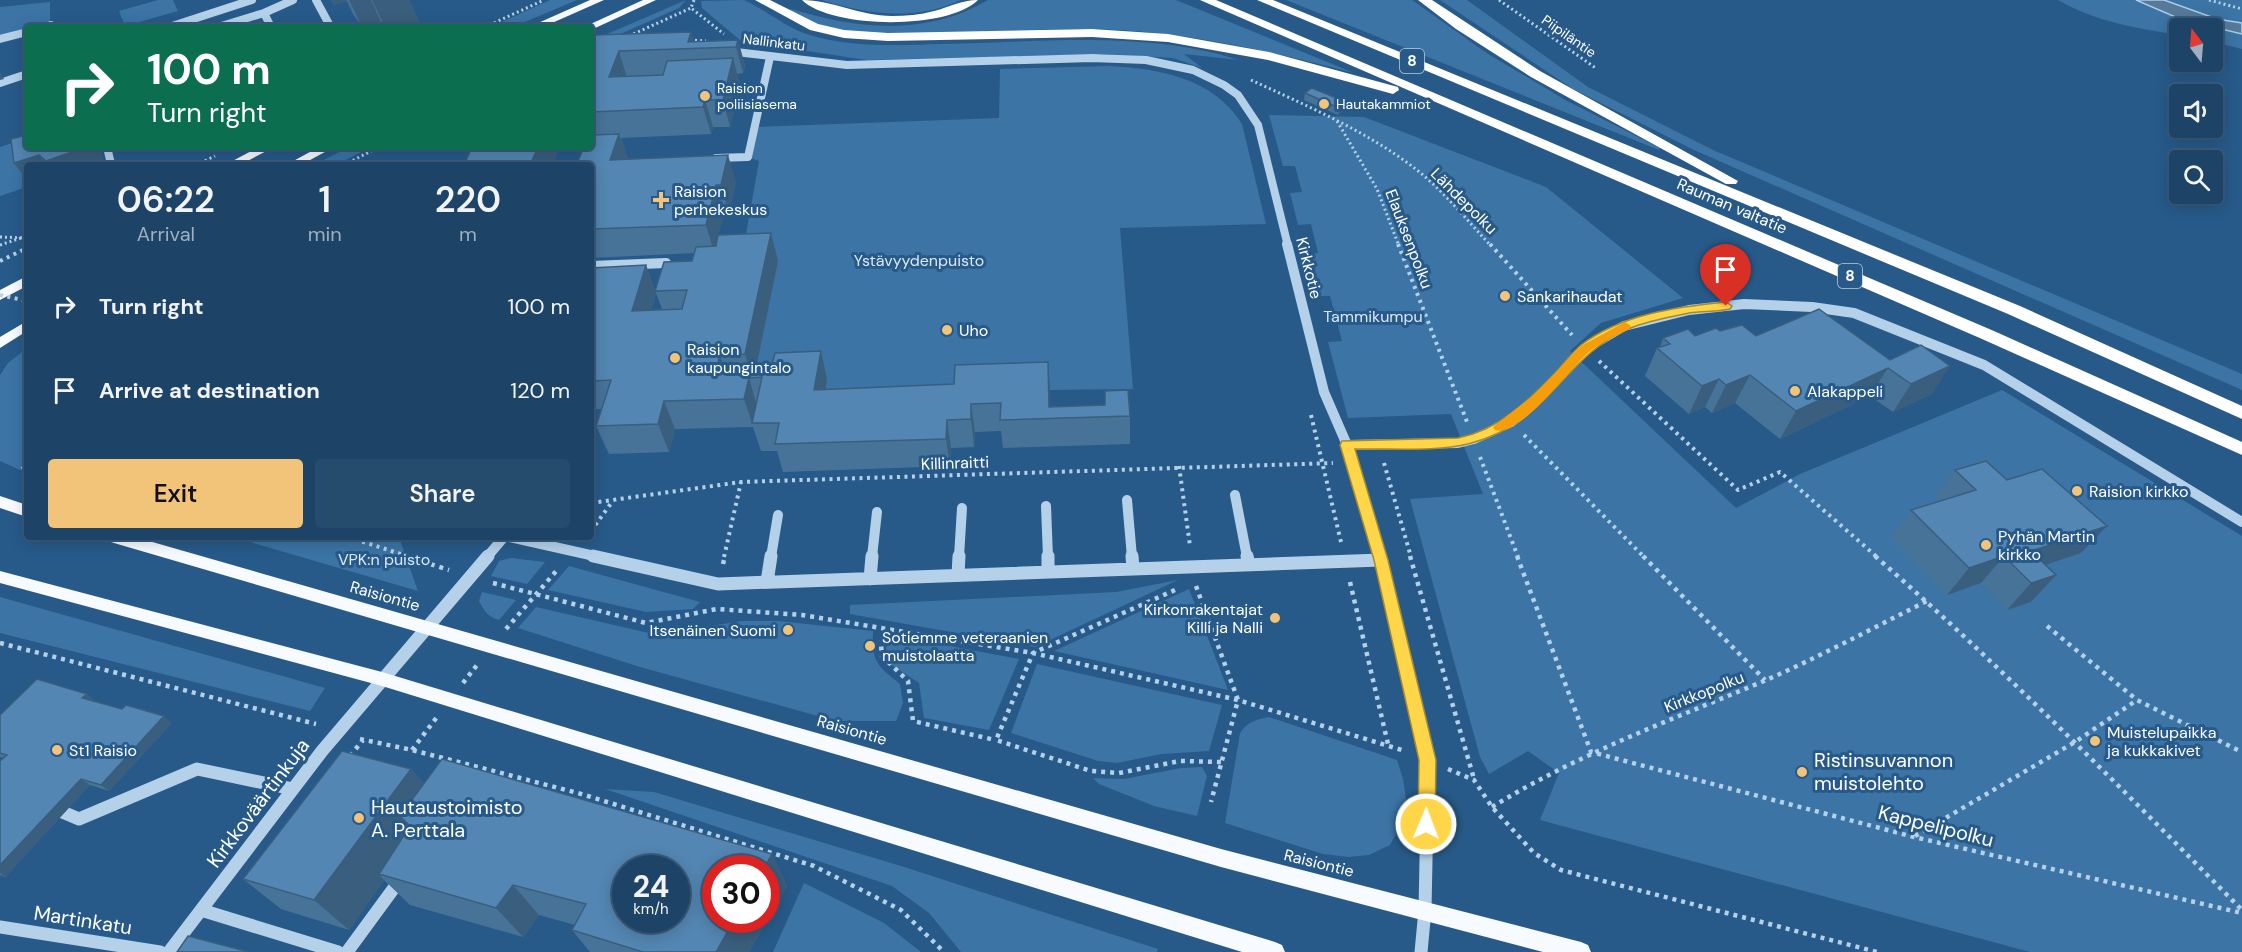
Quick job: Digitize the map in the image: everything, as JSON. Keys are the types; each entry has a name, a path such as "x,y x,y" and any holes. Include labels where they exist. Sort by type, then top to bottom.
{"highway":[{"path":"760,0 814,27 855,35 909,37 1092,33 1192,41 1291,62 1456,107"},
{"path":"808,0 846,14 886,19 935,15 960,7 972,0"},
{"name":"Rauman valtatie","path":"1206,0 1988,335 2242,449"},
{"name":"Rauman valtatie","path":"1263,0 2014,310 2242,413"},
{"path":"1424,0 1506,58 1581,103 1816,228"}],"main road":[{"path":"541,24 599,0"},
{"path":"594,25 651,0"},
{"path":"237,162 262,150"},
{"path":"298,162 322,150"},
{"path":"0,296 24,282"},
{"path":"2,343 24,328"},
{"path":"0,502 24,510"},
{"name":"Raisiontie","path":"124,540 1221,858 1581,952"},
{"path":"0,577 382,679 1275,952"}],"street":[{"path":"178,24 252,0"},
{"path":"228,24 264,13 293,0"},
{"path":"316,0 329,24"},
{"path":"268,2 264,13 270,24"},
{"path":"0,39 24,33"},
{"name":"Nallinkatu","path":"714,46 770,57 847,65"},
{"path":"705,158 748,157 770,57"},
{"name":"Kirkkotie","path":"847,65 1128,58 1171,64 1193,70 1238,95 1258,124 1324,392 1347,445 1381,560 1428,760 1425,910 1421,952"},
{"path":"0,83 24,75"},
{"path":"594,266 666,263"},
{"path":"1347,445 1458,442 1474,439 1511,422 1539,397 1585,349 1624,326 1689,309 1744,304 1812,307 1854,313 1984,366 2242,522"},
{"path":"1235,495 1249,566"},
{"path":"1127,500 1133,570"},
{"path":"1046,506 1048,572"},
{"path":"958,576 962,508"},
{"path":"870,579 877,512"},
{"path":"767,582 778,515"},
{"path":"382,679 501,540"},
{"path":"523,540 718,584 1381,560"},
{"name":"Kirkkoväärtinkuja","path":"169,952 339,730 382,679"},
{"path":"39,802 79,819 197,769 293,789"},
{"path":"347,952 409,867"},
{"path":"201,910 338,952"},
{"name":"Martinkatu","path":"0,927 160,952"}],"path":[{"path":"492,24 544,0"},
{"path":"622,39 691,8 694,0"},
{"name":"Piipiläntie","path":"1499,0 1597,69"},
{"path":"2209,0 2242,9"},
{"path":"691,8 727,37"},
{"path":"682,40 714,46"},
{"name":"Lähdepolku","path":"1300,102 1337,120 1413,167 1451,202 1585,349 1738,490 1780,472 1927,601"},
{"name":"Elauksenpolku","path":"1337,120 1377,189 1474,439 1590,752"},
{"path":"350,162 373,150"},
{"path":"0,237 24,237"},
{"path":"0,245 24,238"},
{"path":"0,261 24,249"},
{"path":"0,296 24,300"},
{"path":"1308,404 1388,745"},
{"path":"1511,422 1765,680"},
{"path":"1384,462 1474,780 1492,807 1534,853 1561,870 1878,952"},
{"name":"Killinraitti","path":"594,503 613,502 741,482 1322,463"},
{"path":"1179,466 1194,582 1238,700 1211,802"},
{"path":"717,609 718,584 741,482"},
{"path":"594,527 613,502"},
{"path":"358,540 469,576 646,623 717,609 802,615 1033,653 1238,700 1388,745 1474,780"},
{"path":"369,540 371,544"},
{"path":"996,740 1033,653 1194,582"},
{"path":"412,750 534,594"},
{"path":"1927,601 2075,742 2242,912"},
{"name":"Kirkkopolku","path":"1492,807 1532,781 1590,752 1765,680 1927,601"},
{"path":"2047,626 2137,700 2242,752"},
{"path":"885,629 881,645 882,656 908,681 913,721 996,740 1090,771 1119,773 1180,761 1222,762"},
{"path":"0,643 339,730 363,740 412,750 578,793 814,866 901,910 944,952"},
{"path":"1914,837 2075,742 2137,700"},
{"name":"Kappelipolku","path":"1590,752 1914,837 2242,912"}],"green space":[{"path":"158,0 173,0 178,11 132,24 124,24 119,11"},
{"path":"550,0 577,0 520,24 498,24"},
{"path":"686,0 679,8 594,46 594,40"},
{"path":"744,0 804,33 845,42 895,45 1055,40 1130,41 1204,51 1239,60 1184,54 1202,68 1173,58 1105,54 867,60 741,41 702,8 701,1"},
{"path":"822,0 961,0 927,11 892,14 857,9"},
{"path":"988,0 1176,0 1354,73 1258,50 1161,34 1095,29 924,34 867,33 824,27 785,11 791,9 841,21 891,26 940,20 964,12"},
{"path":"1286,0 1412,0 1488,54 1567,101 1660,148 1659,150"},
{"path":"1440,0 1467,0 1588,87 1713,150 2242,374 2242,390 1694,150 1573,89"},
{"path":"2058,0 2136,0 2178,18 2169,18 2169,33 2117,23 2072,8"},
{"path":"2164,0 2242,0 2242,23 2214,18"},
{"path":"50,2 50,22 24,24 24,29 0,35 0,7"},
{"path":"2223,29 2242,34 2242,49 2223,44"},
{"name":"Ystävyydenpuisto","path":"1110,66 1148,70 1184,79 1201,86 1230,108 1242,124 1266,224 1120,228 1133,389 1050,390 821,418 827,379 753,382 741,262 759,161 748,157 754,127 999,118 1000,69"},
{"name":"Tammikumpu","path":"1269,115 1364,117 1546,187 1683,298 1601,323 1570,351 1736,508 1800,474 2002,390 2242,536 2242,952 2030,952 1540,820 1559,773 1528,751 1489,774 1480,757 1410,499 1483,494 1451,414 1348,418 1328,342 1342,341 1330,296 1316,296 1305,254 1318,253 1311,224 1298,225 1290,193 1302,192 1295,166 1283,166"},
{"path":"12,143 25,162 24,188 0,196 0,147"},
{"path":"343,150 365,150 342,162 320,162"},
{"path":"24,350 24,472 0,461 0,375 8,363"},
{"name":"VPK:n puisto","path":"243,540 400,540 418,591"},
{"path":"511,558 545,562 527,584 491,576 499,561"},
{"path":"569,566 700,602 693,609 646,612 548,590"},
{"path":"1178,580 1035,647 850,614 850,605 1116,592"},
{"path":"1189,589 1228,690 1054,651"},
{"path":"482,592 516,600 499,620 489,615 483,608 479,601"},
{"path":"0,597 325,688 310,711 0,633"},
{"path":"536,607 653,634 743,621 778,621 873,631 873,650 877,662 900,684 903,703 896,721 836,721 640,667 518,628"},
{"path":"891,635 1019,659 989,730 924,718 919,683 887,662 886,648"},
{"path":"1037,664 1222,705 1209,751 1162,754 1117,763 1098,761 1011,733"},
{"path":"1269,717 1397,760 1403,779 1408,812 1390,845 1369,855 1349,857 1323,854 1225,823 1240,733 1249,723"},
{"path":"1202,767 1207,776 1197,816 1154,806 1099,784 1093,778 1124,779 1181,768"},
{"path":"605,789 654,792 901,866 1158,949 1157,952 961,952 929,913 892,886"},
{"path":"804,883 884,923 921,952 773,952"}],"shaded area":[{"path":"2136,0 2164,0 2214,18 2178,18"},
{"path":"2223,20 2242,23 2242,34 2223,29"}],"building":[{"path":"691,32 688,42 738,40 736,47 619,51 609,77 663,75 667,61 733,58 723,100 705,100 703,107 594,112 595,35"},
{"path":"1312,88 1346,102 1339,108 1305,93"},
{"path":"619,134 610,160 728,155 721,185 716,185 706,225 594,229 594,162 574,162 578,161 583,150 594,150 594,135"},
{"path":"24,136 24,150 78,150 46,161 39,155 14,163 11,139"},
{"path":"471,150 537,150 531,162 465,162"},
{"name":"Raision kaupungintalo","path":"771,233 745,354 720,355 717,366 772,364 775,353 821,351 814,390 954,384 955,365 1048,362 1049,407 1105,405 1105,391 1128,390 1130,416 1000,420 1001,403 971,404 971,419 947,420 946,439 775,444 779,423 752,423 762,377 749,378 744,399 664,401 658,424 596,426 611,380 594,381 594,268 646,265 632,311 682,309 687,290 655,291 664,262 692,261 696,247 716,246 718,235"},
{"path":"1819,309 1890,360 1921,345 1950,366 1911,384 1888,368 1796,411 1750,375 1726,385 1719,379 1702,386 1657,348 1670,344 1663,338 1688,329 1695,336 1716,328 1720,331 1742,325 1756,336"},
{"path":"1986,461 2007,480 2042,469 2107,526 2031,551 2056,575 2031,583 2004,556 1969,568 1911,510 1976,490 1955,470"},
{"path":"37,679 87,694 82,698 122,709 126,705 164,716 101,785 81,779 0,865 0,761 7,755 0,753 0,715"},
{"path":"342,751 411,769 314,900 243,879"},
{"path":"442,759 772,854 702,855 702,933 727,933 716,952 643,952 572,930 586,904 513,885 496,908 379,874 410,826 400,816"},
{"path":"188,936 249,952 177,952"}],"slow traffic":[{"path":"1500,427 1511,422 1539,397 1585,349 1625,326"}],"place":[{"name":"Raision poliisiasema","path":"705,96"},
{"name":"Hautakammiot","path":"1324,104"},
{"name":"Raision perhekeskus","path":"661,200"},
{"name":"Sankarihaudat","path":"1505,296"},
{"name":"Uho","path":"947,330"},
{"name":"Raision kaupungintalo","path":"675,358"},
{"name":"Alakappeli","path":"1795,391"},
{"name":"Raision kirkko","path":"2077,491"},
{"name":"Pyhän Martin kirkko","path":"1986,545"},
{"name":"Kirkonrakentajat Killi ja Nalli","path":"1275,618"},
{"name":"Itsenäinen Suomi","path":"788,630"},
{"name":"Sotiemme veteraanien muistolaatta","path":"870,646"},
{"name":"Muistelupaikka ja kukkakivet","path":"2095,741"},
{"name":"St1 Raisio","path":"57,750"},
{"name":"Ristinsuvannon muistolehto","path":"1802,772"},
{"name":"Hautaustoimisto A. Perttala","path":"359,818"}],"route":[{"path":"1426,824 1428,760 1381,560 1347,445 1458,442 1474,439 1511,422 1539,397 1585,349 1608,334 1624,326 1656,316 1689,309 1726,306"}]}
